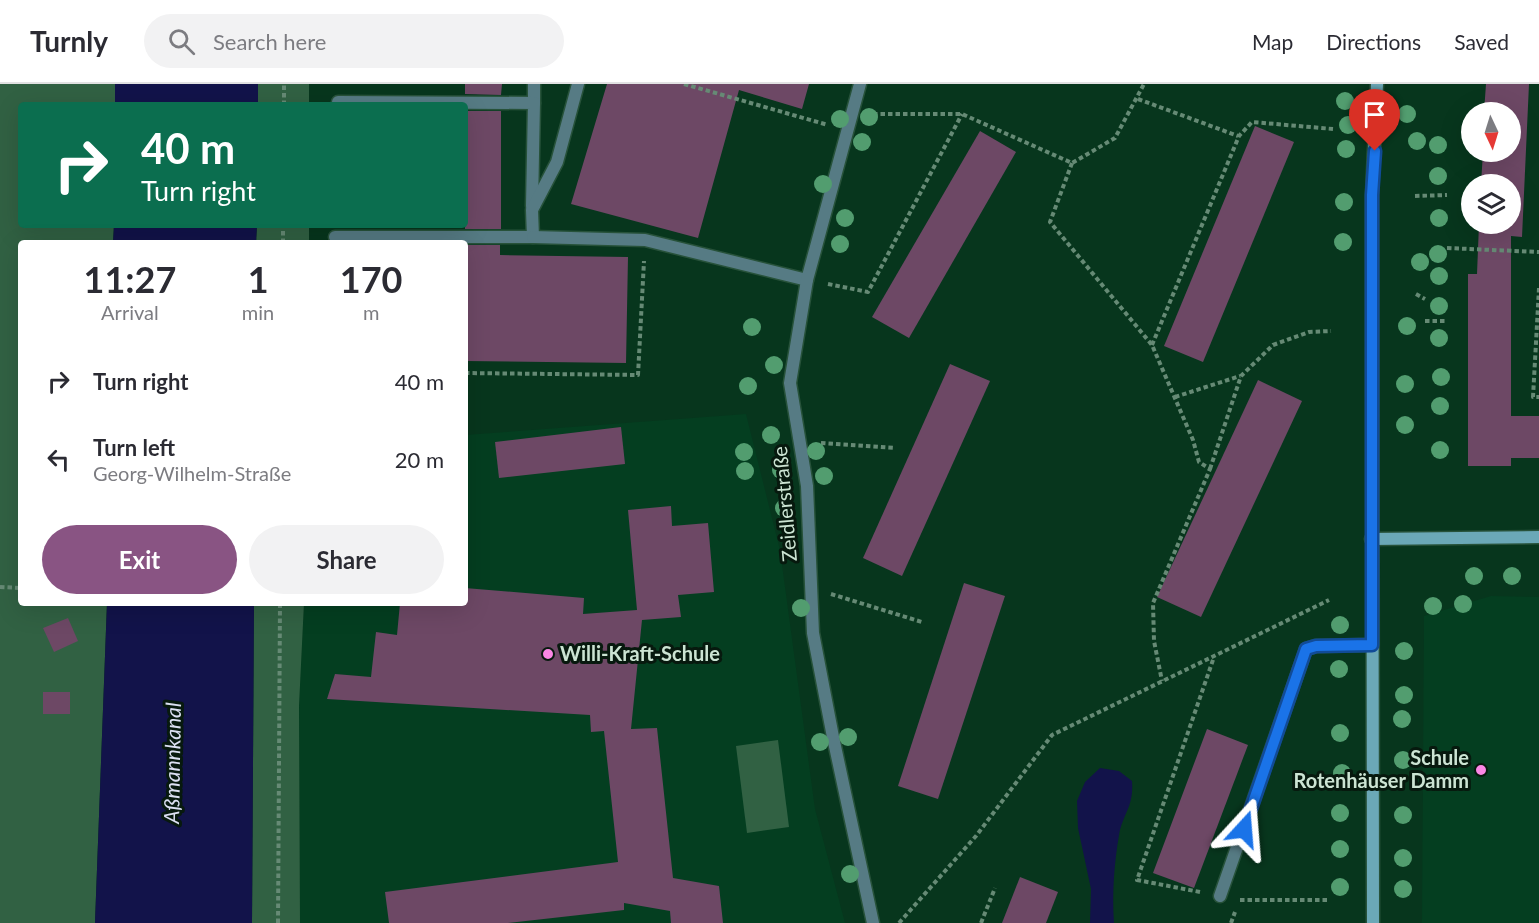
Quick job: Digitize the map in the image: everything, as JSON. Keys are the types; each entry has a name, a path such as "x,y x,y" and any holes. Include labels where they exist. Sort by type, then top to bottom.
{"street":[{"path":"533,237 534,84"},
{"path":"532,210 557,162 578,84"},
{"name":"Zeidlerstraße","path":"860,84 807,280 790,383 807,486 813,633 832,737 873,923"},
{"path":"1373,923 1372,195 1377,84"},
{"path":"468,103 534,103"},
{"path":"335,237 533,237 645,240 807,280"},
{"path":"1371,539 1539,537"},
{"path":"1220,896 1306,649 1316,646 1372,645"}],"path":[{"path":"284,84 284,102"},
{"path":"684,84 849,131"},
{"path":"1144,84 1138,99 1115,138 1072,163 1050,222 1152,345 1199,462 1210,469"},
{"path":"1138,99 1239,136"},
{"path":"853,114 962,114 1072,163"},
{"path":"807,280 867,292 962,114"},
{"path":"1152,345 1239,136 1252,122 1333,129"},
{"path":"1415,196 1447,195"},
{"path":"468,373 638,375 645,240"},
{"path":"1447,248 1539,252"},
{"path":"1539,288 1533,397 1539,397"},
{"path":"1416,294 1425,299"},
{"path":"1425,321 1447,321"},
{"path":"1175,398 1240,376 1274,345 1309,332 1331,331"},
{"path":"1162,681 1154,641 1153,603 1210,469 1240,376"},
{"path":"800,442 895,448"},
{"path":"0,587 18,588"},
{"path":"812,589 922,622"},
{"path":"899,923 976,836 1052,735 1329,600"},
{"path":"278,923 280,606"},
{"path":"1214,657 1137,880 1239,900 1327,900"},
{"path":"981,923 995,888"},
{"path":"1232,923 1239,900"}],"shaded area":[{"path":"0,84 115,84 115,102 18,102 18,228 114,228 113,240 18,240 18,606 107,606 95,923 0,923"},
{"path":"258,84 309,84 309,102 258,102"},
{"path":"257,228 309,228 309,240 256,240"},
{"name":"Willi-Kraft-Schule","path":"746,414 780,550 815,809 845,923 300,923 299,706 304,606 468,606 468,435"},
{"name":"Schule Rotenhäuser Damm","path":"1491,596 1539,597 1539,923 1422,923 1424,616"},
{"path":"254,606 304,606 299,706 300,923 252,923"},
{"path":"778,740 789,827 747,833 736,746"}],"water":[{"path":"115,84 258,84 258,102 115,102"},
{"path":"114,228 257,228 256,240 113,240"},
{"name":"Aßmannkanal","path":"107,606 254,606 252,923 95,923"},
{"path":"1100,768 1119,771 1132,781 1130,804 1121,827 1116,857 1113,890 1114,923 1090,923 1091,889 1078,828 1077,801 1085,782"}],"building":[{"path":"465,84 502,84 501,95 465,94"},
{"path":"607,84 809,84 802,109 739,90 698,238 571,204"},
{"path":"1486,84 1529,84 1522,237 1511,236 1511,416 1539,416 1539,458 1511,458 1511,466 1468,466 1468,274 1477,274 1479,234 1521,234 1521,174 1482,174 1482,162 1521,162 1521,102 1485,102"},
{"path":"468,111 501,111 501,229 465,229 468,228"},
{"path":"1255,126 1294,142 1203,362 1164,346"},
{"path":"980,131 1016,152 909,338 872,317"},
{"path":"468,245 500,245 500,255 628,257 626,363 468,361"},
{"path":"950,364 990,381 902,576 863,558"},
{"path":"1258,380 1302,401 1201,617 1157,597"},
{"path":"621,427 625,464 499,478 495,442"},
{"path":"671,506 672,526 708,523 714,592 678,595 681,617 642,620 631,729 657,728 673,878 719,886 723,923 671,923 670,911 624,903 624,910 508,923 389,923 385,892 618,862 604,731 591,732 590,715 327,699 335,674 371,677 376,632 397,635 400,606 468,606 468,588 584,598 583,614 637,610 628,510"},
{"path":"964,583 1005,596 938,799 898,786"},
{"path":"68,618 78,641 54,652 43,628"},
{"path":"43,692 70,692 70,714 43,714"},
{"path":"1207,729 1248,745 1194,888 1153,873"},
{"path":"1020,877 1058,892 1046,923 1002,923"}],"place":[{"name":"Willi-Kraft-Schule","path":"548,654"},
{"name":"Schule Rotenhäuser Damm","path":"1481,770"}],"route":[{"path":"1244,829 1306,649 1316,646 1372,645 1372,195 1375,151"}]}
